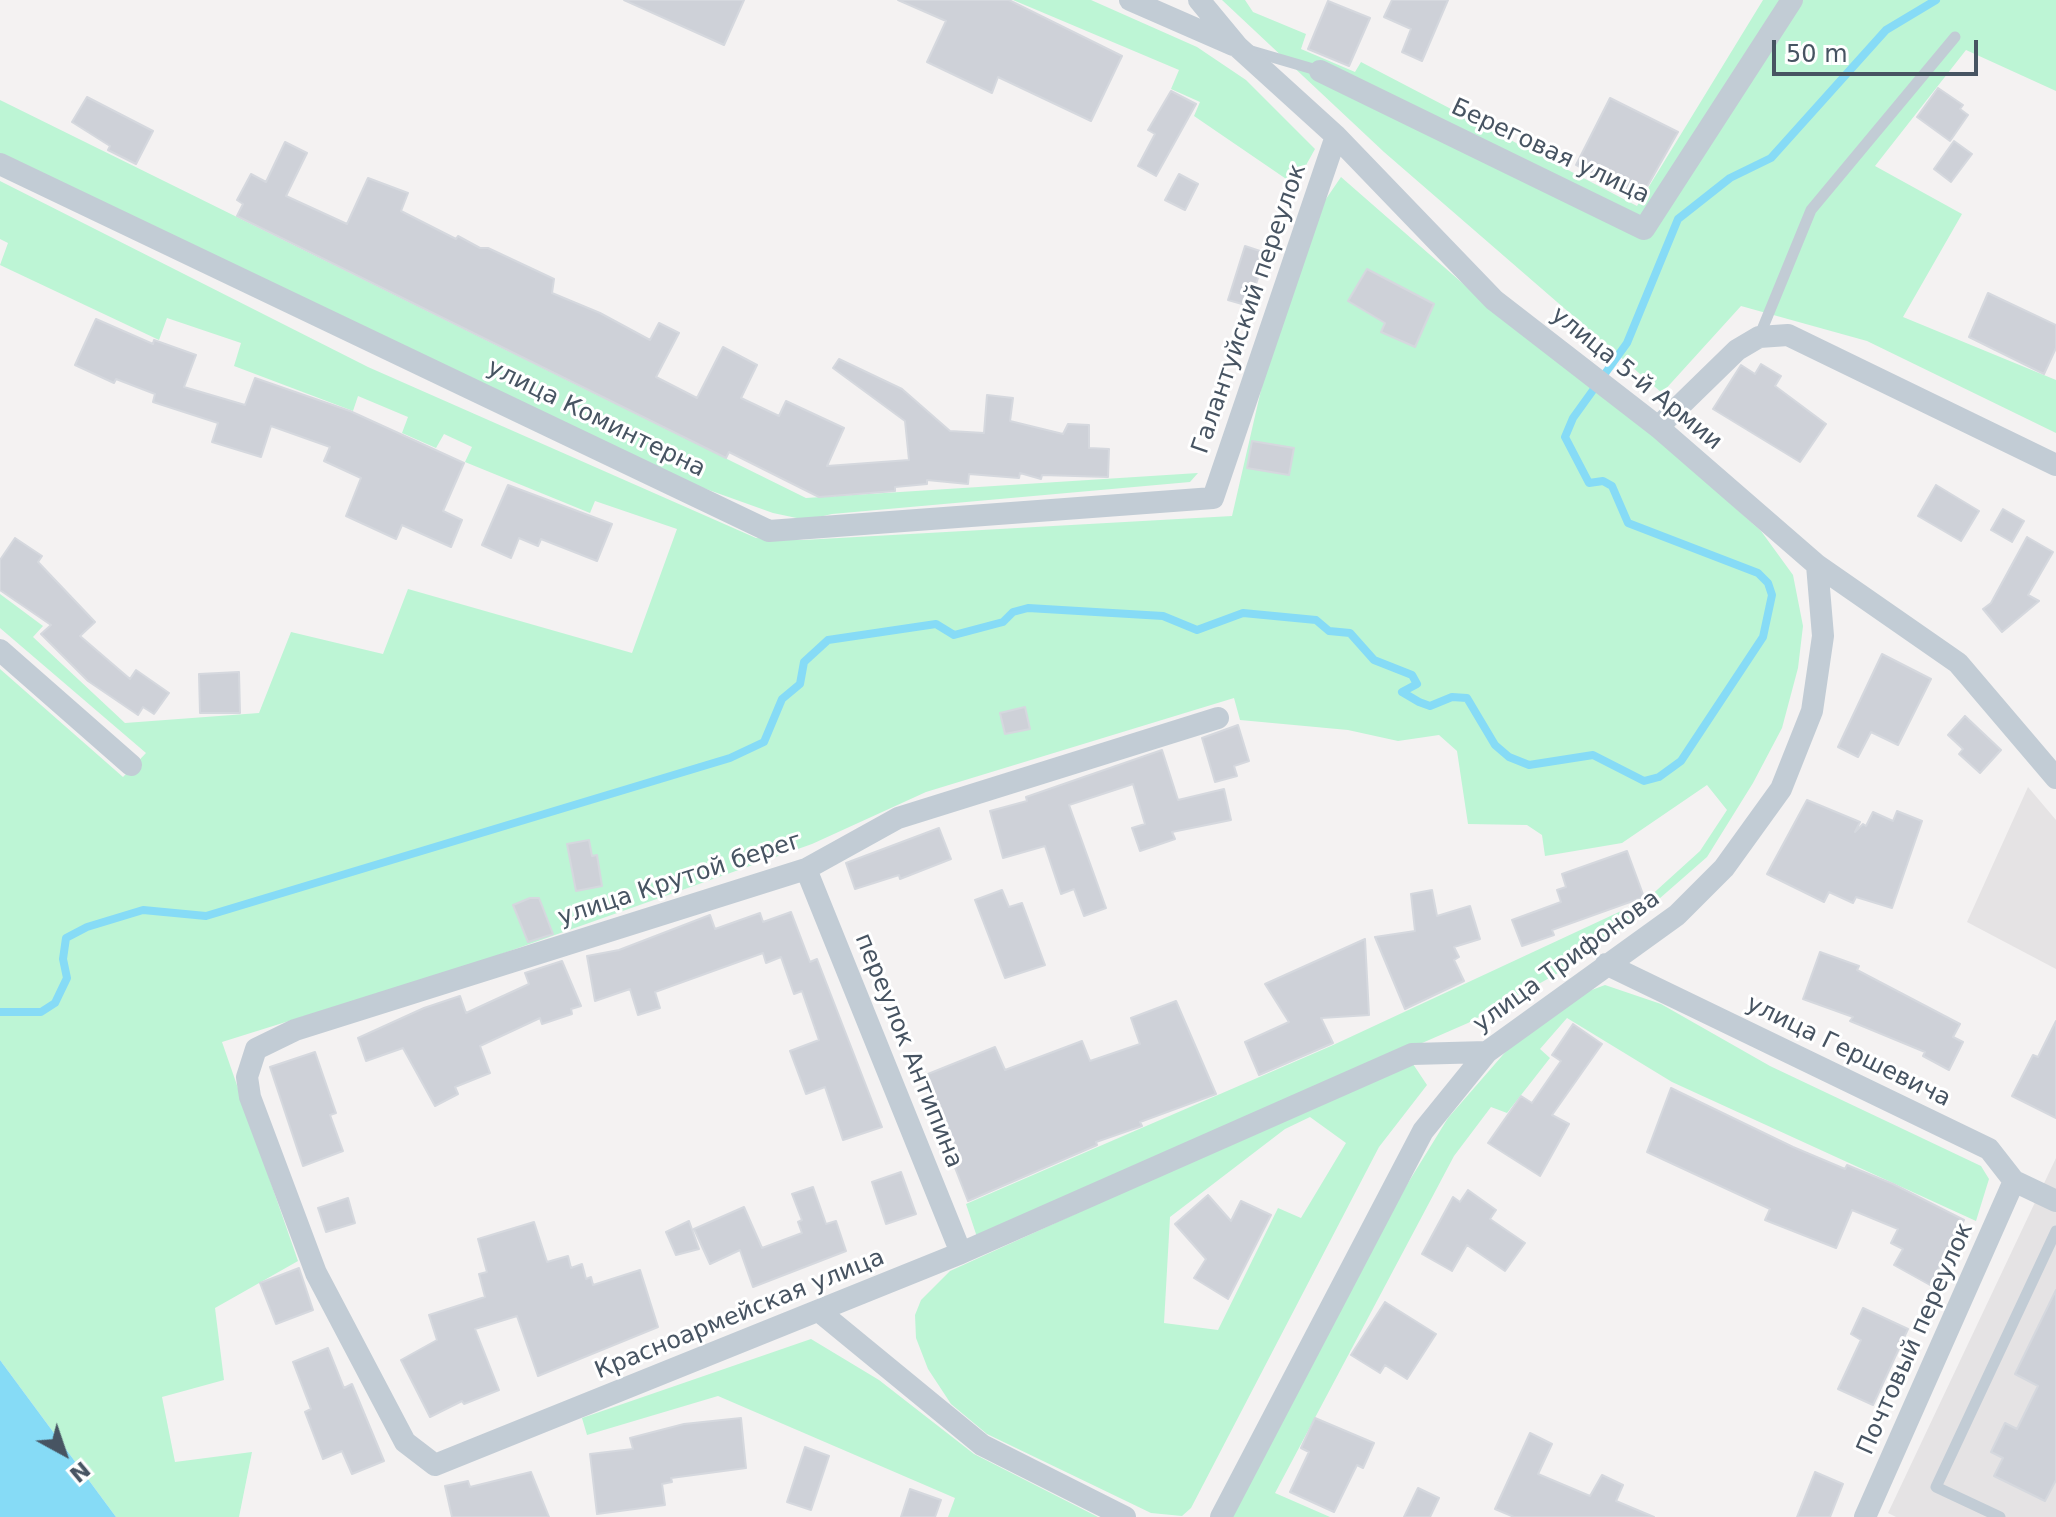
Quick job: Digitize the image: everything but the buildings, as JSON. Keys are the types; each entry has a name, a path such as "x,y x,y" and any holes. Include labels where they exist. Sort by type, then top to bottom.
{"street":[{"path":"1130,0 1238,47"},
{"name":"улица 5-й Армии","path":"1199,0 1238,47 1336,136 1494,300 1658,427 1817,565 1958,663 2056,778"},
{"name":"Береговая улица","path":"1320,71 1644,229 1792,0"},
{"name":"Галантуйский переулок","path":"1213,498 1336,136"},
{"name":"улица Коминтерна","path":"0,164 769,531 1213,498"},
{"path":"1658,427 1737,350 1759,337 1788,335 2056,465"},
{"name":"улица Трифонова","path":"1221,1517 1423,1131 1487,1052 1677,915 1724,868 1781,789 1812,711 1823,636 1817,565"},
{"path":"0,650 131,765"},
{"name":"улица Крутой берег","path":"250,1058 256,1049 295,1030 806,869 898,818 1218,718"},
{"name":"переулок Антипина","path":"806,869 961,1253"},
{"name":"улица Гершевича","path":"1606,964 1989,1149 2014,1181 2056,1201"},
{"name":"Красноармейская улица","path":"250,1058 247,1077 250,1097 316,1273 405,1442 435,1465 961,1253 1412,1054 1487,1052"},
{"name":"Почтовый переулок","path":"1865,1517 2014,1181"},
{"path":"820,1312 982,1445 1125,1517"}],"lane":[{"path":"1759,337 1811,210 1955,37"},
{"path":"1238,47 1320,71"},
{"path":"2000,1517 1936,1487 2056,1231"}],"shaded area":[{"path":"2028,787 2056,820 2056,969 1967,922"},
{"path":"2056,1158 2056,1517 1896,1517 1888,1513"}],"green space":[{"path":"1013,0 1091,0 1197,47 1246,80 1315,149 1295,185 1194,116 1200,102 1171,89 1179,70"},
{"path":"1222,0 1245,0 1253,12 1306,34 1301,49 1355,72 1361,62 1637,206 1763,0 2056,0 2056,91 1966,50 1875,166 1962,214 1903,317 2056,380 2056,433 1867,341 1741,306 1662,393 1384,152"},
{"path":"0,100 806,498 1198,473 1190,482 832,514 806,520 773,513 650,469 0,158"},
{"path":"1341,177 1468,288 1651,432 1761,531 1793,575 1803,626 1798,668 1782,728 1753,783 1707,857 1635,920 1562,971 1468,1023 977,1237 966,1204 1331,1046 1647,899 1700,851 1727,810 1707,785 1622,843 1545,856 1542,835 1527,825 1468,824 1457,751 1439,735 1398,741 1348,730 1240,720 1234,698 926,792 812,844 490,958 222,1042 298,1261 215,1308 224,1380 162,1397 175,1462 252,1452 239,1517 116,1517 0,1360 0,669 123,777 146,753 0,628 0,594 43,626 33,637 125,723 259,713 291,632 383,654 408,589 632,653 677,529 595,501 590,513 465,462 472,447 444,434 436,448 402,433 408,417 358,396 353,411 234,366 241,343 167,318 159,340 0,265 8,243 0,239 0,181 368,367 756,538 803,540 1232,516 1264,377 1313,218"},
{"path":"1605,985 1661,1004 1770,1066 1981,1166 1989,1179 1976,1221 1672,1082 1567,1018 1540,1049 1550,1058 1507,1113 1491,1107 1454,1156 1275,1493 1330,1517 1229,1517 1371,1243 1448,1118 1508,1049 1589,991"},
{"path":"1411,1061 1427,1085 1379,1147 1191,1508 1182,1516 1151,1513 987,1434 951,1404 928,1369 916,1338 915,1315 921,1300 950,1271","holes":["1310,1117 1346,1143 1301,1218 1278,1208 1218,1330 1164,1323 1170,1217 1285,1129"]},
{"path":"811,1339 879,1380 974,1454 1098,1517 948,1517 955,1498 718,1396 587,1435 582,1418"}],"water":[{"path":"0,1360 116,1517 0,1517"}],"waterway":[{"path":"0,1012 41,1012 55,1003 67,978 63,959 66,938 87,927 143,910 206,916 730,758 764,742 782,699 800,684 804,662 828,640 936,624 954,635 1003,622 1013,612 1028,608 1163,616 1197,630 1243,613 1316,620 1329,631 1350,633 1374,660 1412,675 1417,684 1402,692 1419,702 1430,706 1452,697 1467,698 1495,745 1509,757 1529,765 1593,755 1644,781 1659,777 1681,761 1763,637 1772,595 1768,583 1758,573 1628,523 1612,486 1603,481 1589,483 1565,437 1573,418 1627,343 1678,219 1730,178 1771,158 1886,30 1936,0"}]}
